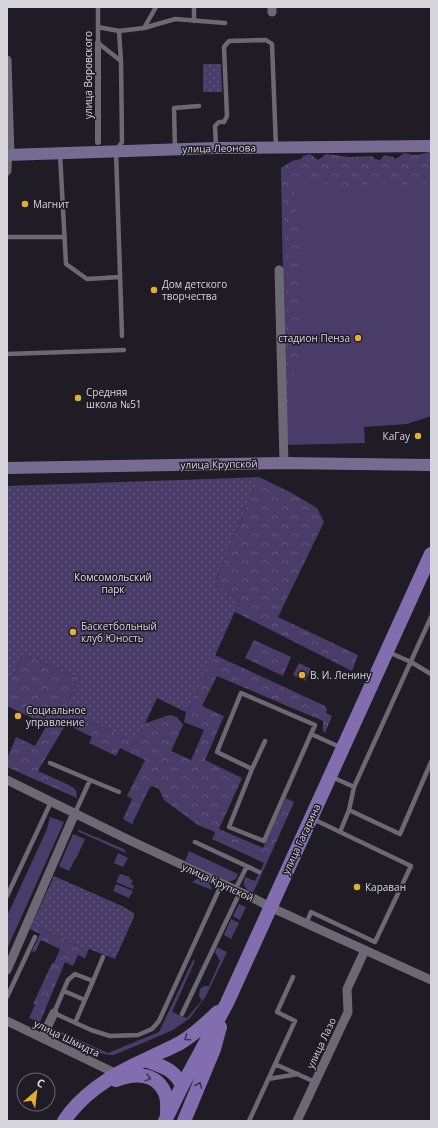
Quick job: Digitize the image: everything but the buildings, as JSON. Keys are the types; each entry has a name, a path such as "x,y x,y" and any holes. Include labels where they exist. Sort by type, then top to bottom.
{"main road":[{"name":"улица Леонова","path":"9,155 60,152 216,148 431,146"},
{"name":"улица Крупской","path":"7,468 284,463 431,465"},
{"name":"улица Гагарина","path":"166,1118 227,1003 431,554"},
{"path":"64,1121 80,1102 97,1087 117,1074 182,1042 196,1032 227,1003"},
{"path":"184,1121 214,1049 227,1003"},
{"path":"145,1060 171,1072 178,1078 182,1086"},
{"path":"97,1087 123,1077 148,1076 154,1080 165,1093 166,1118"}],"street":[{"name":"улица Воровского","path":"98,43 98,142"},
{"path":"7,60 9,155"},
{"path":"279,270 284,463"},
{"name":"улица Крупской","path":"7,780 222,883 270,908 431,980"},
{"path":"7,970 75,813"},
{"name":"улица Лазо","path":"297,1121 348,1012 347,989 365,950"},
{"path":"42,1038 54,1013"},
{"name":"улица Шмидта","path":"7,1021 117,1074"}],"lane":[{"name":"улица Воровского","path":"98,7 98,43"},
{"path":"144,28 156,7"},
{"path":"194,7 194,21"},
{"path":"98,27 119,31 144,28 175,19 225,23"},
{"path":"119,31 122,142 116,151 122,336"},
{"path":"216,148 215,126 219,122 224,122 227,116 224,47 230,42 266,40 272,44 276,147"},
{"path":"98,43 121,61"},
{"path":"175,149 174,108 198,106"},
{"path":"60,152 66,264 87,279 120,277"},
{"path":"7,174 9,172 9,155"},
{"path":"7,237 65,237"},
{"path":"7,354 124,350"},
{"path":"340,832 349,810 354,787 431,617"},
{"path":"387,651 411,662 431,674"},
{"path":"252,769 217,752 241,693 315,725 264,841 229,826 265,741"},
{"path":"311,734 344,748"},
{"path":"50,762 119,792"},
{"path":"349,810 400,834 431,762"},
{"path":"331,776 354,787"},
{"path":"75,813 90,780"},
{"path":"7,896 52,801"},
{"path":"306,924 311,912 375,942 411,866 311,819"},
{"path":"195,842 259,872"},
{"path":"182,1014 238,891 247,866"},
{"path":"94,981 75,974 68,980 54,1013 91,1030 110,1036 138,1035 152,1029 159,1021 222,883"},
{"path":"7,997 35,937"},
{"path":"75,1023 103,957"},
{"path":"250,1121 295,1021 277,1012 293,977"},
{"path":"64,990 85,1000"},
{"path":"275,1064 315,1082"},
{"path":"268,1079 298,1074"}],"green space":[{"path":"203,64 221,64 222,92 203,92"},
{"path":"431,151 431,178 429,183 407,185 389,183 347,186 319,183 297,183 293,186 298,225 302,336 298,363 290,385 291,434 289,435 284,433 287,271 281,168 292,161 301,159 303,156 310,154 318,160 326,154 350,157 372,156 375,159 380,160 384,155 396,159 404,153 418,155"},
{"name":"стадион Пенза","path":"431,168 431,416 407,424 364,427 365,443 286,445 281,170"},
{"path":"259,477 292,493 317,508 324,522 278,617 358,655 352,671 235,612 240,600 214,585"},
{"name":"Комсомольский парк","path":"259,477 214,585 240,600 213,660 186,712 157,698 136,742 64,710 79,678 23,654 7,687 7,486"},
{"path":"254,640 291,657 283,676 245,658"},
{"path":"23,654 79,678 64,710 136,742 144,724 169,715 177,717 183,725 171,751 191,760 204,730 184,722 186,712 215,655 325,706 327,709 326,713 332,716 325,733 323,731 323,721 217,676 202,706 224,716 205,760 242,778 219,829 263,848 286,798 294,802 269,858 214,835 215,832 198,825 164,800 159,789 153,786 150,787 132,824 123,819 132,799 127,796 145,760 120,748 116,756 89,743 92,737 66,724 38,771 69,785 76,790 77,798 7,767 7,759 16,737 35,746 47,725 7,706 7,687"},
{"path":"299,663 311,669 305,681 293,675"},
{"path":"50,817 64,822 7,949 7,916 47,829"},
{"path":"79,830 124,849 126,853 77,831"},
{"path":"73,834 85,839 69,871 59,866"},
{"path":"214,835 269,858 253,893 245,887 245,877 255,881 264,863 212,839"},
{"path":"189,851 238,874 236,879 228,882 185,861"},
{"path":"118,853 128,858 123,867 114,863"},
{"path":"120,874 130,877 129,879 133,880 131,884 134,886 133,889 116,882"},
{"path":"54,876 122,906 134,913 134,917 115,959 89,949 88,951 32,924"},
{"path":"197,879 207,882 212,890 192,882"},
{"path":"116,884 133,891 129,898 113,891"},
{"path":"239,904 246,907 240,920 233,916"},
{"path":"231,919 239,923 231,939 224,935"},
{"path":"32,924 88,951 85,958 78,955 73,966 65,962 40,1022 29,1018 35,1005 33,1004 60,949 41,940 35,952 32,951 40,934 30,929"},
{"path":"217,947 227,952 206,996 190,1018 173,1030 114,1055 108,1055 100,1053 49,1029 50,1027 108,1053 159,1032 193,960 195,961 172,1012 187,1018 202,1000 199,996 200,989 204,986 209,986 220,961 215,952"}],"place":[{"name":"Магнит","path":"25,204"},
{"name":"Дом детского творчества","path":"154,290"},
{"name":"стадион Пенза","path":"358,338"},
{"name":"Средняя школа №51","path":"78,398"},
{"name":"КаГау","path":"418,436"},
{"name":"Баскетбольный клуб Юность","path":"73,632"},
{"name":"В. И. Ленину","path":"302,675"},
{"name":"Социальное управление","path":"18,716"},
{"name":"Караван","path":"357,887"}]}
